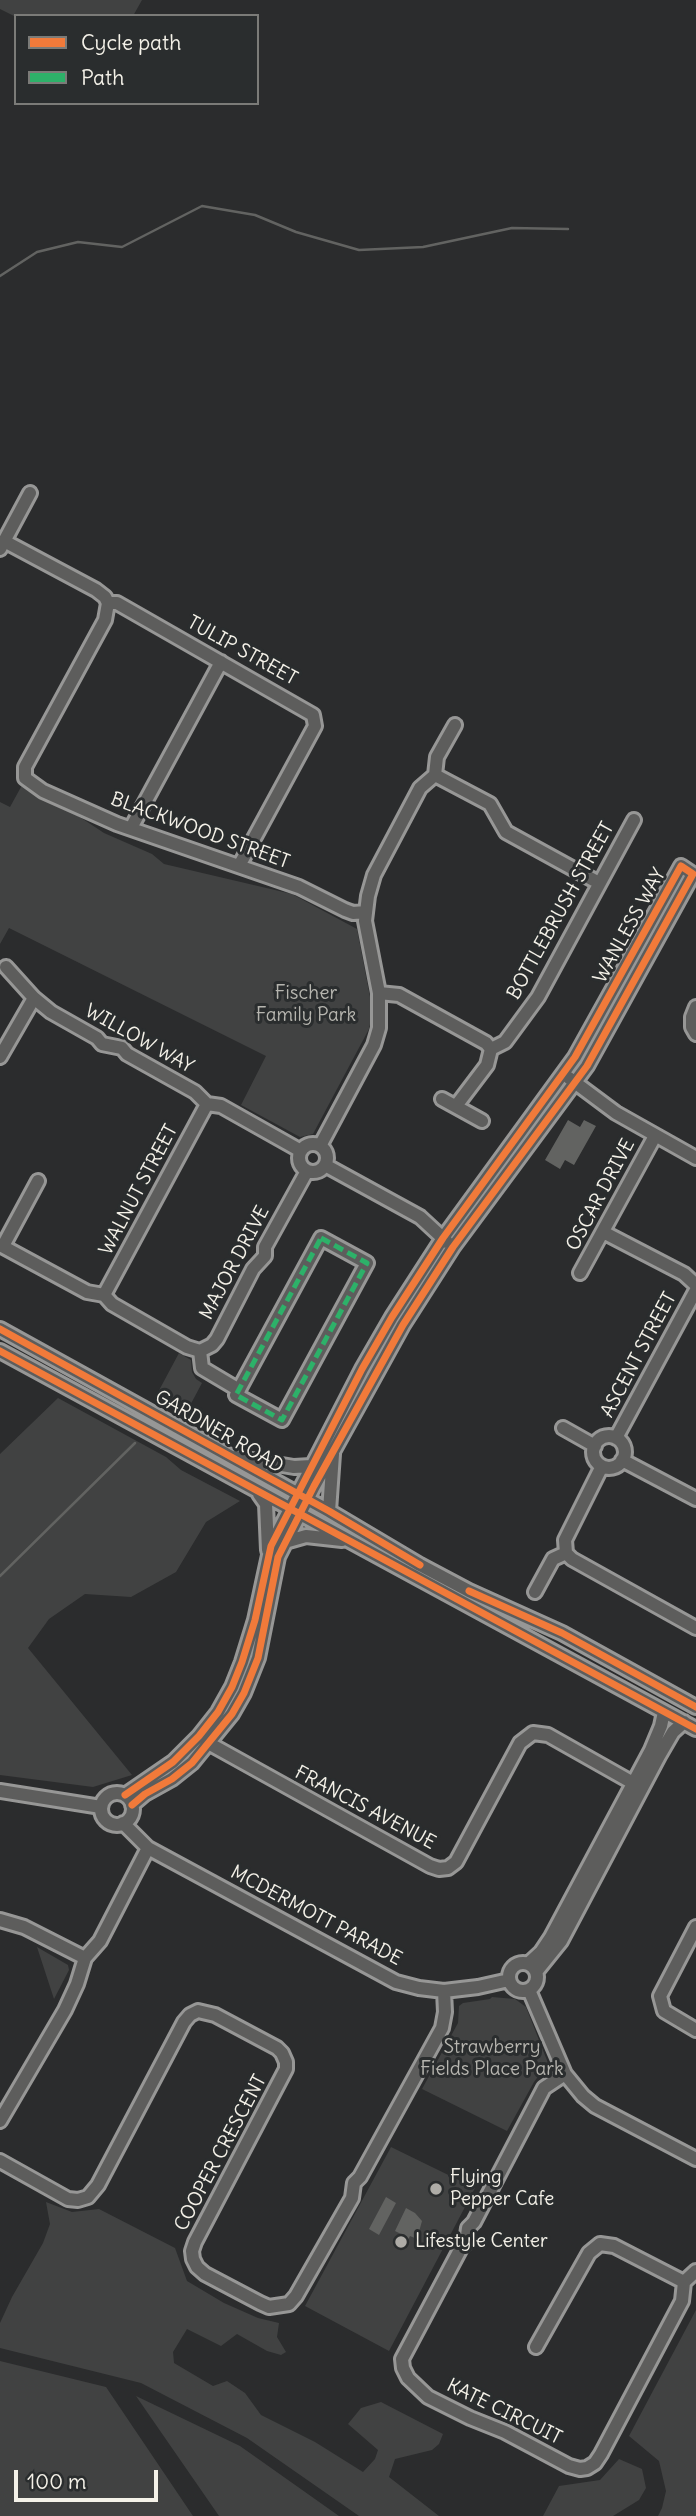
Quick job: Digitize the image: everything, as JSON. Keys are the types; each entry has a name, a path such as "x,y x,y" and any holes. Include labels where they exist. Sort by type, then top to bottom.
{"street":[{"path":"2,545 30,494"},
{"name":"TULIP STREET","path":"2,545 96,590 108,603 117,603 313,715 315,726 239,866"},
{"name":"BLACKWOOD STREET","path":"108,603 105,620 24,767 24,778 43,791 131,828 299,887 345,910 354,913 366,912"},
{"path":"131,828 221,662"},
{"path":"320,1146 374,1045 379,1028 379,993 365,921 374,875 420,788 435,775 437,757 454,725"},
{"path":"435,775 490,804 506,832 599,883"},
{"name":"BOTTLEBRUSH STREET","path":"491,1049 505,1042 538,997 634,820"},
{"name":"WANLESS WAY","path":"302,1497 311,1466 391,1317 448,1242 587,1066 693,873 681,866 575,1057 448,1242 333,1450 302,1497"},
{"name":"WILLOW WAY","path":"6,967 34,998 51,1012 97,1038 102,1044 122,1048 127,1054 195,1092 208,1104 221,1106 301,1151"},
{"path":"379,993 399,995 486,1043 491,1049 487,1065 456,1106"},
{"path":"0,1057 34,998"},
{"path":"696,1007 692,1027 696,1034"},
{"path":"563,1073 616,1113 696,1158"},
{"path":"442,1099 482,1121"},
{"name":"WALNUT STREET","path":"104,1295 208,1104"},
{"name":"OSCAR DRIVE","path":"580,1273 655,1136"},
{"path":"312,1144 320,1146 326,1153 325,1165 319,1171 307,1171 300,1162 301,1151 312,1144"},
{"path":"325,1165 420,1217 448,1242"},
{"name":"MAJOR DRIVE","path":"200,1351 212,1345 216,1339 253,1269 265,1256 265,1247 307,1171"},
{"path":"38,1181 1,1246 87,1292 104,1295 113,1304 187,1347 200,1351 202,1368 239,1390"},
{"path":"603,1232 684,1274 696,1284"},
{"path":"321,1238 366,1263 282,1420 236,1395 239,1390 321,1238"},
{"name":"ASCENT STREET","path":"616,1438 696,1290"},
{"name":"GARDNER ROAD","path":"0,1329 469,1591 562,1633 696,1707"},
{"name":"GARDNER ROAD","path":"0,1351 690,1726"},
{"path":"563,1428 595,1446"},
{"path":"605,1437 616,1438 624,1446 622,1460 614,1467 602,1466 594,1458 595,1446 605,1437"},
{"path":"329,1511 333,1450"},
{"path":"228,1456 294,1467 311,1466"},
{"path":"622,1460 696,1499"},
{"path":"602,1466 565,1540 566,1553 572,1559 696,1628"},
{"path":"129,1800 199,1736 218,1712 232,1687 255,1619 268,1554 266,1504 256,1491"},
{"path":"268,1554 302,1497"},
{"path":"101,1807 110,1795 129,1800 172,1779 210,1744 232,1714 251,1676 264,1631 278,1557 295,1511"},
{"name":"GARDNER ROAD","path":"285,1542 306,1536 349,1541"},
{"path":"535,1592 553,1559 566,1553"},
{"path":"532,1968 633,1783 661,1726 664,1712"},
{"path":"532,1968 561,1941 673,1732 690,1726"},
{"name":"FRANCIS AVENUE","path":"210,1744 418,1860 439,1869 448,1868 456,1862 520,1743 533,1733 548,1735 633,1783"},
{"path":"0,1791 101,1807"},
{"path":"101,1807 107,1821 123,1824 130,1818 129,1800"},
{"name":"MCDERMOTT PARADE","path":"123,1824 148,1848 396,1982 444,1991 509,1980"},
{"path":"0,2121 65,2010 80,1977 85,1958 100,1941 148,1848"},
{"path":"0,1920 23,1927 85,1958"},
{"path":"696,1927 660,1996 664,2011 696,2030"},
{"path":"523,1963 532,1968 537,1982 529,1990 515,1990 509,1980 513,1966 523,1963"},
{"path":"529,1990 565,2074 595,2106 696,2159"},
{"name":"COOPER CRESCENT","path":"0,2161 68,2199 88,2197 98,2185 184,2022 198,2011 215,2015 277,2048 286,2062 286,2069 195,2242 193,2259 205,2274 260,2304 270,2307 289,2304 352,2198 354,2183 360,2177 442,2028 445,2012 444,1991"},
{"name":"KATE CIRCUIT","path":"565,2074 544,2088 474,2222 468,2228 466,2243 402,2359 408,2378 428,2397 505,2432 569,2466 587,2468 596,2463 682,2301 684,2282"},
{"path":"536,2347 589,2253 600,2244 614,2246 684,2282 696,2271"}],"green space":[{"path":"0,0 142,0 134,14 14,16 0,9"},
{"name":"Fischer Family Park","path":"32,767 33,786 104,833 152,854 164,864 292,894 357,929 371,1002 369,1029 313,1134 300,1137 241,1105 266,1056 9,928 0,944 0,802 10,807"},
{"path":"179,1353 191,1360 192,1372 202,1383 186,1413 156,1396"},
{"path":"58,1398 240,1501 206,1522 176,1572 131,1597 85,1594 49,1619 28,1648 132,1775 93,1787 0,1775 0,1454"},
{"path":"37,1947 68,1965 69,1970 54,1999"},
{"name":"Strawberry Fields Place Park","path":"492,1997 515,1999 526,2007 548,2063 534,2082 507,2131 422,2089 458,2023 459,2006"},
{"name":"Lifestyle Center","path":"391,2147 475,2188 389,2351 305,2306"},
{"path":"46,2202 72,2212 99,2209 175,2248 187,2281 224,2303 258,2318 279,2323 277,2337 286,2352 281,2355 267,2351 237,2334 221,2346 187,2329 173,2352 174,2363 213,2386 227,2381 245,2393 261,2415 315,2442 363,2472 375,2459 378,2450 348,2424 361,2408 381,2402 443,2434 439,2444 432,2450 395,2459 389,2477 439,2516 359,2516 247,2438 141,2383 0,2348 0,2323 43,2243 50,2224"},
{"path":"696,2310 696,2516 658,2516 666,2491 659,2461 629,2436"},
{"path":"0,2361 106,2387 193,2516 0,2516"},
{"path":"136,2396 240,2446 339,2516 219,2516"},
{"path":"619,2459 642,2469 646,2488 639,2500 613,2516 543,2516 559,2486 600,2480"}],"shaded area":[{"path":"568,1120 580,1127 584,1120 596,1126 574,1165 565,1160 560,1169 545,1160"},
{"path":"386,2197 396,2203 379,2235 369,2229"},
{"path":"406,2208 422,2221 417,2239 410,2236 407,2242 398,2238 401,2234 395,2231"}],"waterway":[{"path":"0,276 37,252 78,242 122,247 202,206 255,215 296,232 359,250 423,247 512,228 568,229"},
{"path":"0,1576 135,1443"}],"marked path":[{"path":"321,1238 367,1263 282,1420 236,1395 321,1238"}],"cycle path":[{"path":"125,1795 173,1762 218,1712 242,1662 255,1620 271,1546 362,1369 443,1238 575,1057 681,866 693,874 587,1066 453,1247 403,1325 314,1486 278,1557 258,1658 232,1714 192,1763 132,1805"},
{"path":"0,1329 329,1511 420,1565"},
{"path":"0,1351 696,1729"},
{"path":"469,1591 562,1633 696,1707"}],"place":[{"name":"Flying Pepper Cafe","path":"436,2189"},
{"name":"Lifestyle Center","path":"401,2242"}]}
